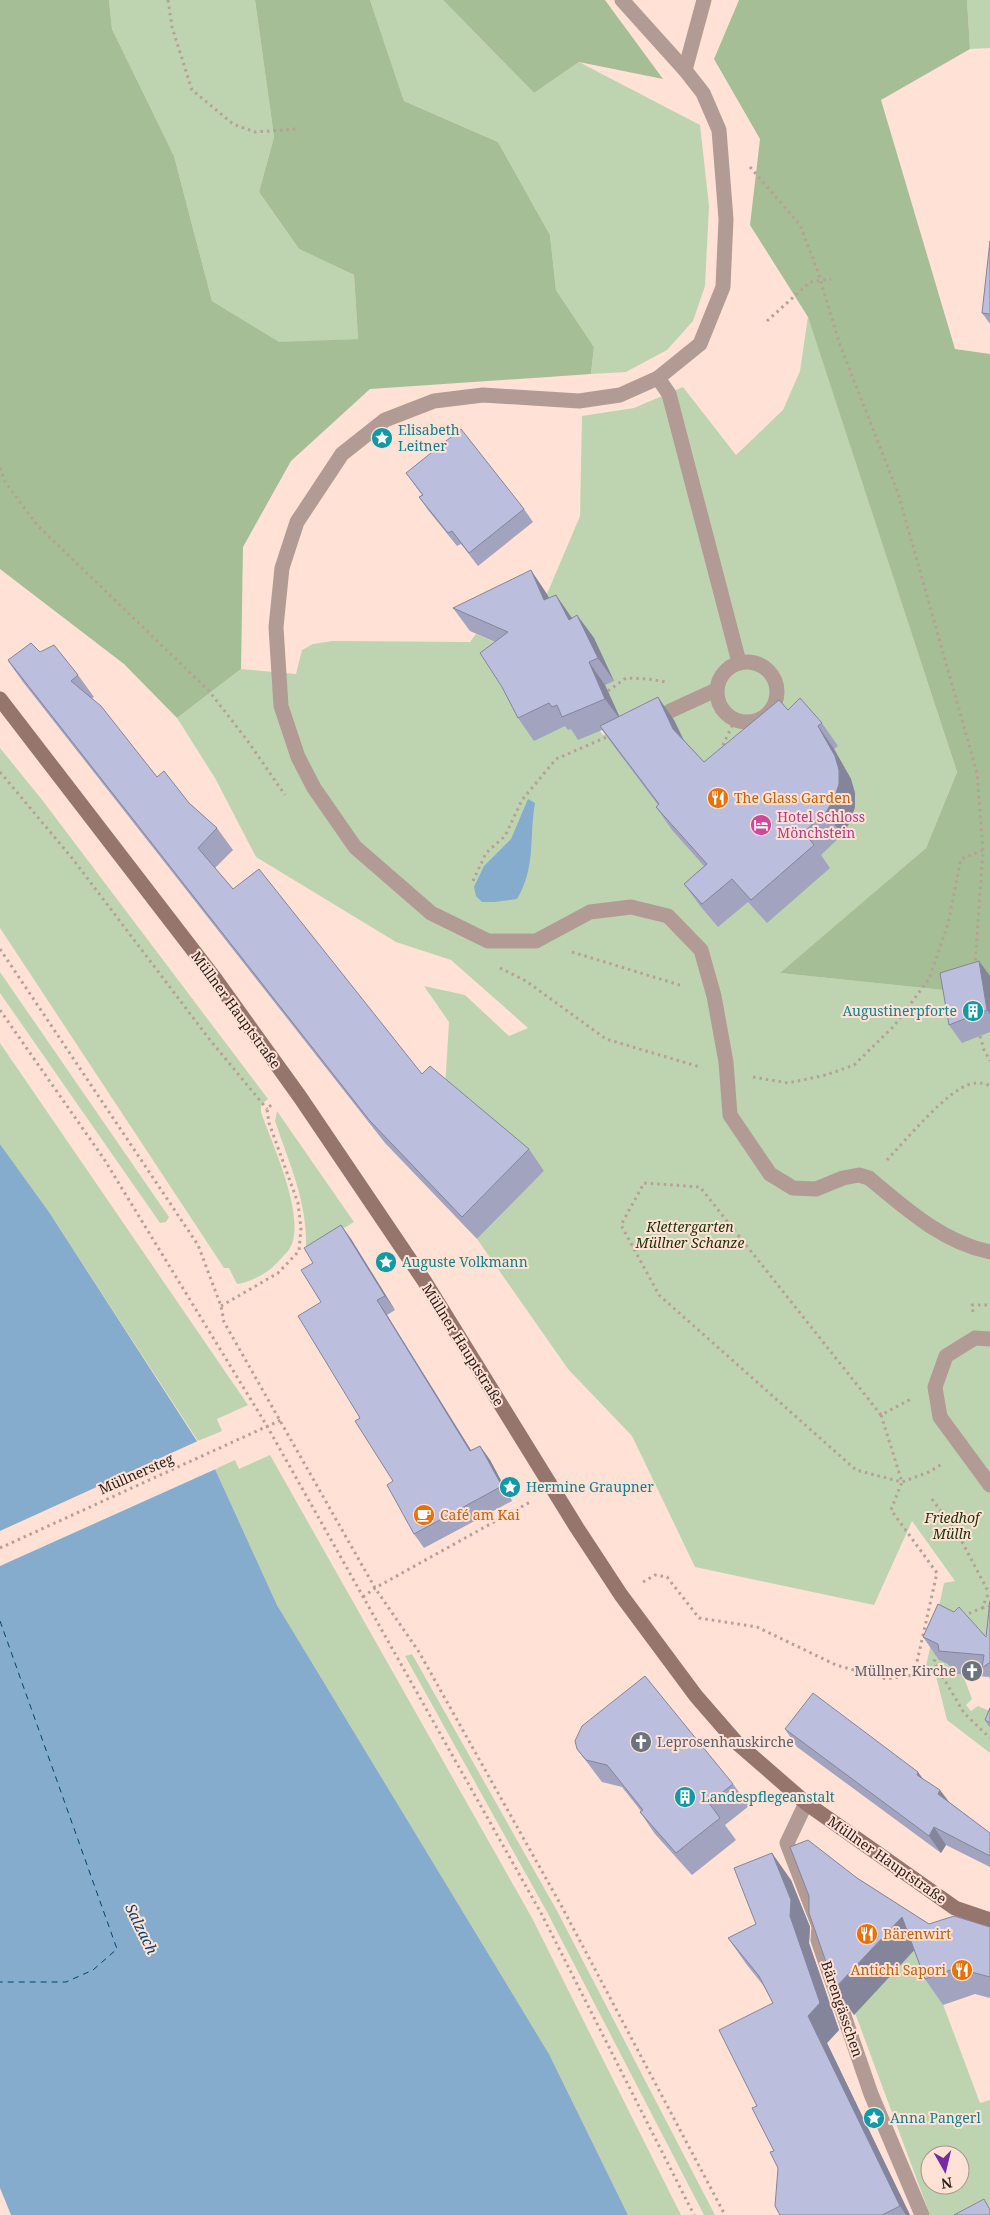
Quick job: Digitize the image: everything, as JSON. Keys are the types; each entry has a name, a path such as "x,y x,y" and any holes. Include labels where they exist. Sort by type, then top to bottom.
{"street":[{"path":"622,0 685,70 703,93 719,130 726,219 723,287 700,344 658,378 620,395 579,401 483,395 434,401 386,420 342,454 297,522 282,568 276,627 281,706 298,757 314,788 355,847 431,913 488,941 536,941 590,912 631,907 668,916 701,950 714,996 726,1062 730,1115 770,1174 793,1188 816,1189 844,1178 859,1175 869,1178 924,1223 973,1249 990,1252"},
{"path":"685,70 704,0"},
{"path":"658,378 669,394 739,662"},
{"path":"739,662 754,662 766,668 775,680 777,694 773,708 763,718 749,722 735,720 725,712 718,702 716,690 720,678 728,668 739,662"},
{"path":"670,711 716,690"},
{"name":"Müllner Hauptstraße","path":"0,699 207,968 289,1083 425,1282 540,1471 621,1595 696,1696 731,1735 806,1802 954,1908 990,1920"},
{"path":"990,1339 975,1338 946,1356 935,1387 940,1417 990,1485"},
{"name":"Bärengässchen","path":"806,1802 787,1843 818,1926 818,1940 871,2094 922,2215"}],"path":[{"path":"168,0 172,26 192,90 233,124 255,132 297,129"},
{"path":"750,166 800,224 817,269 840,345 898,493 977,773 983,850 974,968"},
{"path":"767,321 810,282 831,279"},
{"path":"0,468 5,482 37,525 210,690 290,802"},
{"path":"608,691 626,678 649,679 681,685 696,699"},
{"path":"719,754 735,720"},
{"path":"474,881 486,853 506,836 522,800 556,759 617,733"},
{"path":"0,772 72,858 210,1040 267,1109 269,1123 298,1203 301,1228 299,1251 278,1273 221,1306"},
{"path":"753,1077 788,1083 826,1075 854,1065 894,1026 929,979 948,924 961,859 983,850"},
{"path":"536,941 714,996"},
{"path":"0,949 198,1245 221,1306 224,1322 376,1588 419,1652 562,1907 725,2215"},
{"path":"499,968 526,981 606,1039 703,1068"},
{"path":"0,1010 104,1159 268,1426 541,1913 694,2215"},
{"path":"980,1036 990,1061"},
{"path":"267,1109 289,1083"},
{"path":"869,1178 954,1091 970,1084 983,1083 990,1086"},
{"path":"655,1575 667,1577 699,1618 757,1627 836,1664 886,1679 914,1675 937,1573 891,1510 902,1482 881,1415 700,1187 644,1183 621,1224 659,1296 856,1470 902,1482 929,1472 950,1460"},
{"path":"972,1305 990,1305"},
{"path":"881,1415 935,1387"},
{"name":"Müllnersteg","path":"0,1548 281,1420"},
{"path":"932,1499 959,1536 989,1593 982,1608"},
{"path":"363,1597 521,1508"},
{"path":"960,1617 990,1606"},
{"path":"938,1650 934,1662 964,1713 990,1738"}],"green space":[{"path":"0,0 109,0 112,29 174,156 212,301 279,342 358,339 354,275 299,249 259,192 274,137 255,0 370,0 404,101 498,142 550,235 556,290 594,347 591,374 370,389 291,461 243,547 241,669 177,718 124,664 0,569"},
{"path":"109,0 255,0 274,137 259,192 299,249 354,275 358,339 279,343 212,301 174,156 112,29"},
{"path":"370,0 443,0 534,93 579,62 700,125 709,206 705,286 693,321 667,350 626,372 591,374 594,347 556,290 550,235 498,142 404,101"},
{"path":"443,0 605,0 663,79 579,62 534,93"},
{"path":"739,0 967,0 970,49 881,100 955,349 990,354 990,980 953,991 780,973 926,848 957,772 808,317 750,225 760,139 714,59"},
{"path":"967,0 990,0 990,48 970,49"},
{"path":"808,316 957,772 926,848 781,973 953,991 990,1032 990,1633 981,1637 955,1667 955,1674 963,1675 972,1699 966,1705 971,1711 978,1706 990,1711 990,1753 947,1720 936,1676 925,1671 944,1583 955,1581 912,1521 874,1605 695,1567 632,1436 568,1369 477,1239 544,1171 445,1088 449,1022 424,986 465,995 509,1036 528,1028 451,960 396,942 256,857 215,778 177,718 241,669 296,674 302,650 313,644 332,641 470,642 476,634 494,642 502,642 565,726 600,731 603,735 615,730 547,594 580,516 582,416 634,408 683,387 736,455 783,410 800,371"},
{"path":"0,748 43,801 268,1099 261,1105 261,1112 286,1181 294,1219 294,1235 287,1252 273,1267 259,1276 237,1284 229,1268 224,1268 0,928"},
{"path":"0,972 169,1217 166,1222 160,1223 0,993"},
{"path":"0,1043 248,1405 217,1419 222,1431 198,1441 49,1212 0,1144"},
{"path":"277,1111 354,1222 306,1251 306,1233 301,1201 275,1121"},
{"path":"270,1455 532,1918 681,2215 628,2215 549,2054 277,1605 215,1469 235,1460 239,1469"},
{"path":"412,1654 556,1909 715,2215 704,2215 547,1912 405,1656"},
{"path":"918,1945 926,1959 980,2103 990,2100 990,2215 930,2215 923,2195 970,2195 970,2145 920,2145 920,2188 855,2013"}],"water":[{"path":"528,799 535,803 531,852 523,887 517,899 482,902 476,896 474,887 484,866 511,839"},
{"name":"Salzach","path":"0,1144 49,1212 215,1469 277,1605 549,2054 628,2215 11,2215 0,2188"}],"pier":[{"path":"200,1440 218,1468 0,1566 0,1531"}],"building":[{"path":"990,241 990,314 982,313"},
{"path":"461,429 524,509 469,553 452,531 448,533 419,497 423,495 406,473"},
{"path":"531,570 544,600 556,595 569,620 577,615 598,658 589,662 605,699 562,717 557,705 552,707 549,703 518,718 502,687 480,653 508,632 453,608"},
{"path":"31,643 40,652 54,645 78,675 71,681 101,706 157,777 164,771 189,803 217,828 198,848 233,889 259,869 422,1074 430,1066 529,1149 462,1217 370,1121 8,660"},
{"name":"Hotel Schloss Mönchstein","path":"658,697 673,729 704,762 779,700 788,710 800,698 822,723 818,726 835,756 839,770 839,784 834,799 826,812 804,832 814,845 751,900 732,879 702,904 684,884 707,864 656,807 659,804 600,726"},
{"path":"979,961 987,1010 949,1025 940,973"},
{"path":"341,1225 385,1296 377,1300 470,1451 480,1446 502,1486 414,1534 387,1485 393,1481 355,1421 360,1418 298,1316 321,1302 301,1270 313,1263 304,1248"},
{"path":"990,1601 990,1662 982,1668 984,1655 939,1651 938,1644 923,1637 938,1604 954,1612 959,1607 986,1637"},
{"path":"645,1676 733,1784 709,1803 720,1818 676,1853 640,1812 643,1810 607,1765 586,1760 577,1749 575,1741 582,1726"},
{"path":"813,1693 918,1772 917,1775 940,1790 938,1794 990,1833 990,1856 934,1827 929,1836 785,1729"},
{"path":"990,1708 990,1723 985,1720"},
{"path":"808,1840 857,1878 929,1924 954,1916 990,1927 990,1977 956,1968 925,1979 902,1917 835,1988 809,1913 809,1896 790,1847"},
{"path":"772,1853 791,1900 790,1916 820,2003 808,2016 900,2206 882,2215 780,2215 775,2206 778,2168 770,2152 774,2151 752,2108 757,2106 719,2030 773,2003 759,1976 728,1938 756,1924 734,1868"},
{"path":"984,2199 990,2210 990,2215 954,2215"}],"ferry route":[{"path":"0,1621 117,1949 93,1970 66,1982 0,1982"}],"place":[{"name":"Elisabeth Leitner","path":"382,438"},
{"name":"The Glass Garden","path":"718,798"},
{"name":"Hotel Schloss Mönchstein","path":"761,825"},
{"name":"Augustinerpforte","path":"973,1011"},
{"name":"Auguste Volkmann","path":"386,1262"},
{"name":"Hermine Graupner","path":"510,1487"},
{"name":"Café am Kai","path":"424,1515"},
{"name":"Müllner Kirche","path":"972,1671"},
{"name":"Leprosenhauskirche","path":"641,1742"},
{"name":"Landespflegeanstalt","path":"685,1797"},
{"name":"Bärenwirt","path":"867,1934"},
{"name":"Antichi Sapori","path":"962,1970"},
{"name":"Anna Pangerl","path":"874,2118"}],"park label":[{"name":"Klettergarten Müllner Schanze","path":"690,1236"},
{"name":"Friedhof Mülln","path":"952,1526"}]}
